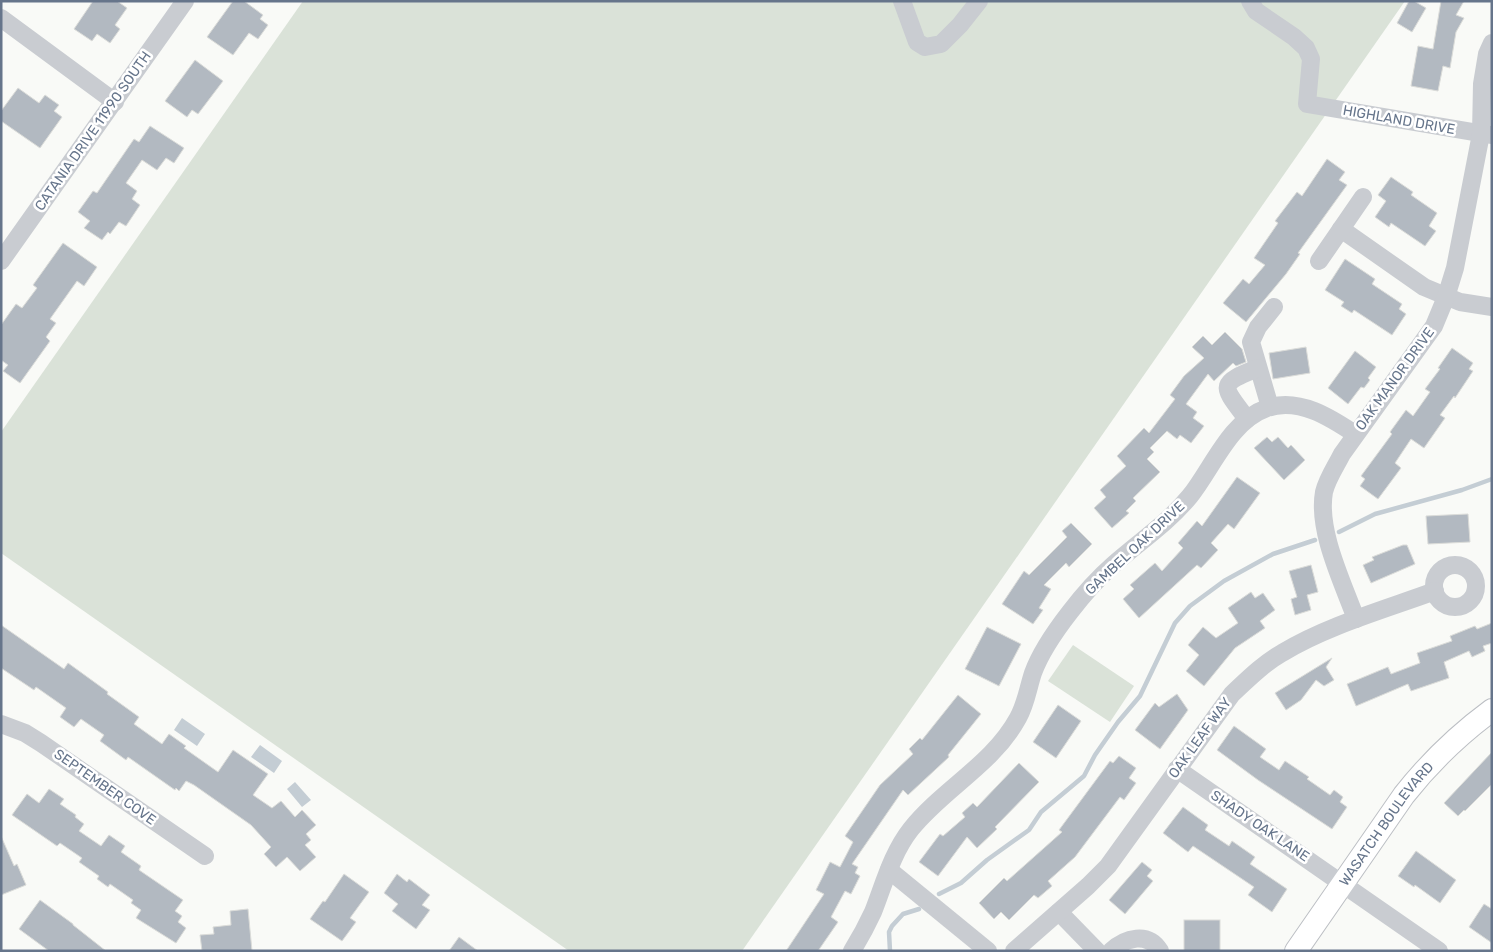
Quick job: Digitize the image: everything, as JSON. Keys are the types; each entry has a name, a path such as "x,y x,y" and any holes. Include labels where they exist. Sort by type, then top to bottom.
{"main road":[{"name":"WASATCH BOULEVARD","path":"1296,951 1422,772 1450,744 1492,710"}],"street":[{"name":"CATANIA DRIVE 11990 SOUTH","path":"1,261 185,1"},
{"path":"902,1 917,42 925,47 941,44 960,25 979,1"},
{"name":"HIGHLAND DRIVE","path":"1250,1 1256,11 1294,37 1306,48 1311,60 1307,104 1486,134"},
{"path":"1,18 115,102"},
{"name":"OAK MANOR DRIVE","path":"1356,619 1327,539 1322,511 1324,491 1332,472 1356,434 1434,326 1446,297 1455,268 1486,134 1482,84 1487,54 1492,44"},
{"path":"1319,261 1363,197"},
{"path":"1341,229 1424,287 1460,302 1492,307"},
{"path":"1270,407 1251,342 1258,327 1274,307"},
{"path":"1247,419 1231,398 1227,389 1228,384 1240,375 1258,368"},
{"name":"GAMBEL OAK DRIVE","path":"852,951 872,913 889,870 906,838 922,817 968,776 994,749 1018,718 1044,648 1070,612 1112,565 1177,511 1190,496 1232,434 1247,419 1258,412 1270,407 1293,406 1314,410 1335,420 1356,434"},
{"name":"OAK LEAF WAY","path":"1014,951 1108,866 1232,694 1257,671 1300,643 1356,619 1435,591"},
{"name":"SEPTEMBER COVE","path":"1,724 25,733 41,743 205,856"},
{"name":"SHADY OAK LANE","path":"1177,769 1439,951"},
{"path":"889,870 988,951"},
{"path":"1059,912 1097,951"},
{"path":"1111,951 1125,940 1136,937 1148,940 1157,946 1160,951"}],"shaded area":[{"path":"303,1 1405,1 742,951 569,951 1,553 1,432"},
{"path":"1073,645 1134,686 1110,722 1048,681"},
{"path":"182,718 205,734 197,746 174,730"},
{"path":"260,745 282,761 274,773 251,757"},
{"path":"295,782 311,800 302,807 287,789"}],"building":[{"path":"93,1 117,1 127,8 115,25 120,29 110,43 97,34 92,41 74,29"},
{"path":"233,1 244,1 263,15 260,19 268,25 258,39 249,33 233,55 207,37"},
{"path":"1409,1 1414,1 1426,8 1412,32 1397,23"},
{"path":"1441,1 1464,1 1456,15 1464,18 1456,32 1450,68 1443,66 1438,91 1411,86 1418,46 1433,49"},
{"path":"195,60 223,81 198,114 192,110 187,117 165,101"},
{"path":"18,88 39,103 45,95 59,105 54,111 62,117 40,148 1,121 1,111"},
{"path":"150,126 184,148 174,163 166,158 157,170 142,160 126,183 137,191 132,199 140,205 126,226 119,222 110,234 108,232 102,240 84,228 90,221 78,212 93,191 97,193 134,139 139,142"},
{"path":"1327,159 1345,172 1339,180 1347,185 1298,253 1300,254 1286,274 1246,322 1223,303 1243,279 1249,284 1265,265 1254,258 1278,223 1275,221 1297,192 1302,196"},
{"path":"1391,177 1413,192 1411,195 1437,213 1429,226 1436,231 1425,246 1391,223 1389,227 1375,217 1386,201 1378,195"},
{"path":"63,243 97,267 84,286 77,281 50,319 56,323 46,337 50,341 20,383 3,371 8,365 1,360 1,325 16,304 22,308 37,288 33,285"},
{"path":"1345,259 1375,279 1372,284 1402,304 1399,309 1406,314 1392,335 1354,310 1352,313 1341,306 1344,302 1325,290"},
{"path":"1225,332 1242,349 1246,362 1236,366 1233,363 1214,381 1208,374 1186,404 1197,412 1193,418 1204,426 1191,443 1180,435 1177,439 1167,431 1150,448 1154,452 1147,459 1160,472 1133,498 1136,501 1126,511 1129,513 1112,528 1094,508 1106,497 1100,490 1126,466 1117,456 1144,428 1149,433 1175,399 1170,395 1184,376 1204,358 1192,347 1203,336 1212,345"},
{"path":"1306,347 1310,373 1273,379 1269,353"},
{"path":"1452,348 1473,363 1469,369 1473,371 1455,398 1454,396 1440,415 1445,418 1424,448 1411,439 1395,463 1401,468 1378,499 1360,486 1365,479 1361,476 1392,434 1390,432 1406,410 1413,416 1430,392 1425,389 1440,369 1438,368"},
{"path":"1355,351 1376,367 1364,388 1361,387 1348,404 1328,388"},
{"path":"1267,437 1272,442 1278,437 1288,448 1291,445 1305,460 1284,480 1254,448"},
{"path":"1237,477 1260,493 1234,529 1228,524 1211,543 1218,550 1201,568 1197,565 1139,618 1123,599 1134,589 1130,585 1155,563 1162,571 1183,548 1178,543 1197,521 1202,526"},
{"path":"1468,514 1470,542 1428,544 1426,516"},
{"path":"1071,523 1092,544 1069,567 1066,563 1044,585 1051,589 1039,608 1043,610 1033,624 1002,604 1024,571 1029,575 1067,537 1062,531"},
{"path":"1407,545 1415,564 1371,583 1363,565 1374,560 1372,557"},
{"path":"1311,565 1318,592 1307,595 1311,610 1295,615 1291,599 1297,597 1289,571"},
{"path":"1251,592 1255,598 1263,593 1275,610 1260,621 1265,628 1235,648 1204,686 1186,671 1199,655 1188,645 1203,627 1216,638 1238,623 1228,608"},
{"path":"1492,623 1492,643 1483,646 1485,651 1472,657 1469,651 1444,662 1449,678 1411,691 1408,684 1356,706 1347,684 1388,667 1391,674 1420,663 1417,653 1452,641 1450,636 1475,626 1477,629"},
{"path":"1,625 64,669 68,663 108,692 107,694 139,717 134,724 162,744 169,734 186,746 184,748 218,772 233,750 268,774 253,795 272,808 281,801 295,817 302,810 316,825 306,834 311,840 305,845 316,857 300,871 287,857 276,867 264,854 271,847 251,825 194,785 186,781 179,791 176,788 175,790 128,757 126,760 100,741 104,735 81,719 74,727 60,717 66,708 36,687 34,690 1,668"},
{"path":"987,627 1021,644 999,686 965,669"},
{"path":"1332,658 1326,667 1334,680 1324,686 1316,680 1301,700 1286,710 1275,693"},
{"path":"1177,694 1188,710 1160,749 1135,730 1155,703 1159,707"},
{"path":"958,695 981,714 948,755 949,757 908,795 903,790 852,864 858,867 855,873 860,876 851,894 845,891 831,917 838,922 818,951 786,951 824,894 816,890 830,862 840,867 853,842 845,836 880,785 913,754 909,749 920,738 922,740"},
{"path":"1058,705 1081,721 1056,758 1033,742"},
{"path":"1234,726 1266,749 1260,757 1279,770 1285,761 1309,777 1307,779 1330,795 1334,790 1343,797 1340,802 1347,807 1332,829 1258,780 1217,750"},
{"path":"1492,752 1492,784 1458,816 1444,803"},
{"path":"1119,756 1136,768 1129,778 1136,783 1124,800 1120,797 1075,857 1048,881 1052,886 1038,898 1034,895 1009,920 1001,912 994,919 979,903 1004,878 1007,881 1062,832 1059,830 1110,761 1113,763"},
{"path":"1019,763 1039,782 995,827 997,829 977,848 967,837 938,876 919,862 940,834 943,836 965,817 962,813 973,803 977,807"},
{"path":"49,789 64,799 60,804 76,815 75,817 84,824 79,831 101,846 109,835 125,846 121,852 141,866 139,870 183,900 175,911 182,916 178,922 186,928 176,943 136,918 141,910 131,903 133,900 110,884 108,887 97,879 99,876 79,862 82,858 60,843 57,846 12,815 27,794 39,803"},
{"path":"1183,807 1208,825 1205,830 1229,846 1232,841 1255,857 1250,864 1287,889 1272,912 1248,895 1254,887 1193,846 1188,852 1163,833"},
{"path":"1,836 14,866 17,864 26,885 1,895"},
{"path":"1416,851 1456,880 1440,903 1415,885 1414,887 1398,876"},
{"path":"1142,862 1152,870 1147,876 1153,881 1125,914 1109,900"},
{"path":"344,874 369,892 350,918 356,922 342,941 310,919 323,901 325,902"},
{"path":"397,874 407,882 409,879 430,895 422,905 430,910 416,929 392,911 398,904 384,893"},
{"path":"40,900 106,951 49,951 19,929"},
{"path":"1484,904 1492,909 1492,943 1469,927"},
{"path":"248,909 252,951 202,951 200,935 214,934 213,927 231,925 230,911"},
{"path":"1184,920 1220,920 1220,951 1184,951"},
{"path":"459,937 478,951 449,951"}],"waterway":[{"path":"1339,532 1375,514 1462,490 1492,479"},
{"path":"939,894 961,883 987,860 1029,830 1041,812 1084,776 1095,755 1118,722 1140,696 1175,623 1190,606 1224,581 1273,554 1315,540"},
{"path":"890,951 889,932 892,926 903,914 919,909"}]}
